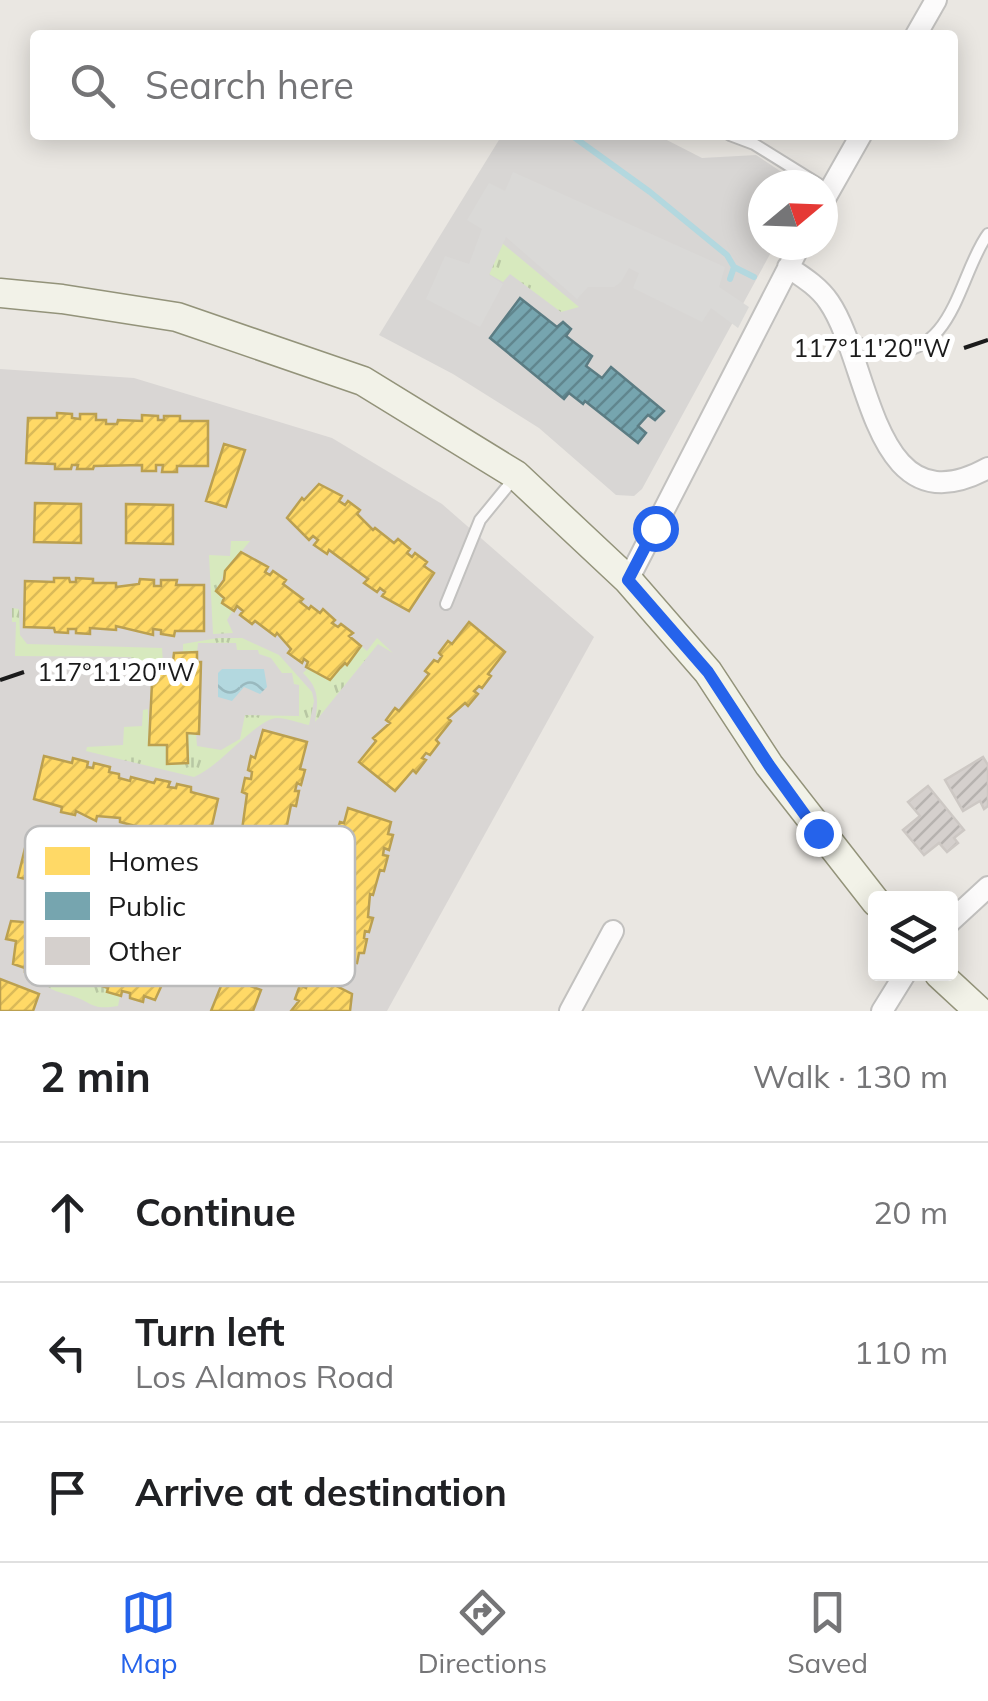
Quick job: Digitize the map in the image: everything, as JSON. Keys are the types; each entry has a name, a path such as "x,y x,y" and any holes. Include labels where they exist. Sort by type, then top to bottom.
{"main road":[{"path":"0,293 177,318 363,380 516,475 628,580 708,672 769,765 868,892"},
{"path":"947,981 979,1011"}],"street":[{"path":"919,30 936,0"},
{"path":"838,170 857,140"},
{"path":"628,580 792,260"},
{"path":"788,267 828,300 849,340 879,434 904,466 922,479 945,484 988,468"},
{"path":"958,915 988,887"},
{"path":"570,1011 613,931"},
{"path":"882,1011 900,981"}],"lane":[{"path":"743,140 793,170"},
{"path":"849,340 890,352 914,347 927,339 949,318 988,234"},
{"path":"446,604 480,520 516,475"}],"shaded area":[{"path":"499,140 667,140 702,158 756,155 778,170 748,170 748,260 767,260 642,489 634,496 616,495 539,428 453,374 379,335"},
{"path":"513,172 725,267 719,287 749,307 738,328 711,308 702,322 633,288 639,273 629,268 614,287 588,287 577,299 506,237 489,275 503,284 480,327 426,299 445,256 469,264 482,229 467,220 489,183 505,191"},
{"path":"0,369 134,378 332,438 442,504 594,637 387,1011 0,1011"}],"green space":[{"path":"502,243 579,307 561,312 510,274 503,282 489,274"},
{"path":"231,541 250,541 226,570 216,591 233,610 227,620 233,633 213,634 209,555 230,556"},
{"path":"12,608 19,609 20,635 27,644 162,648 163,663 150,678 132,678 131,657 15,656 16,622 12,622"},
{"path":"242,638 279,655 312,692 309,725 281,718 269,720 194,777 86,751 87,747 123,745 124,727 142,726 143,710 148,709 149,744 167,745 167,765 187,763 187,733 196,733 197,746 221,750 240,739 245,715 299,716 299,685 294,684 292,673 282,673 271,658 258,650 237,650 236,643 198,643 197,652 183,652 183,644"},
{"path":"377,638 393,653 378,644 315,722 316,696 303,673 308,668 331,680 361,646 367,651"},
{"path":"47,986 102,986 120,996 118,1006 96,1006"}],"water":[{"path":"222,669 264,669 267,687 260,694 244,687 232,701 218,697 218,673"}],"building: Homes":[{"path":"57,413 80,419 80,414 96,414 96,420 106,420 106,424 142,421 142,415 158,416 158,420 180,416 180,421 208,421 208,466 177,466 177,472 162,472 163,465 156,465 156,471 142,471 142,465 77,469 78,465 72,465 71,469 55,469 55,464 26,463 28,418 57,418"},
{"path":"224,444 245,450 226,507 206,501"},
{"path":"319,484 342,496 339,501 345,505 348,501 360,510 357,514 373,530 394,543 398,539 410,549 407,553 412,557 415,553 427,562 424,566 434,573 409,611 382,596 385,592 380,588 377,592 364,583 368,579 329,550 327,554 314,545 318,540 313,536 309,540 287,518"},
{"path":"35,503 81,504 81,543 34,542"},
{"path":"126,504 173,505 173,544 126,543"},
{"path":"241,552 268,567 265,572 270,575 273,571 286,580 283,584 303,599 300,602 309,609 311,606 320,613 323,609 335,620 332,623 353,633 349,636 361,646 330,680 306,667 308,662 304,659 302,663 288,653 291,649 277,633 275,636 255,621 252,624 240,615 243,611 237,606 234,611 222,603 224,598 216,591 225,571"},
{"path":"54,578 69,578 70,582 76,582 76,578 93,579 93,583 116,583 116,587 139,584 140,579 154,580 154,586 161,586 161,580 177,580 176,585 204,585 204,631 175,631 174,636 161,634 161,630 153,629 153,635 116,626 116,630 90,628 90,634 76,633 76,629 68,629 68,633 55,632 54,628 24,627 25,581 54,582"},
{"path":"469,622 505,652 482,688 474,691 478,694 468,706 465,703 448,718 451,721 436,740 439,743 430,755 426,753 422,758 426,760 416,773 413,770 395,791 359,762 376,741 373,738 390,723 386,720 395,708 399,711 429,674 425,671 434,660 438,662 448,641 452,644"},
{"path":"197,652 197,662 201,662 199,734 187,733 188,763 167,764 167,745 149,745 153,662 173,662 174,653"},
{"path":"263,730 307,742 300,769 305,770 301,785 297,783 296,806 291,805 287,826 243,826 247,794 242,792 245,778 251,779 251,756 255,758"},
{"path":"44,756 72,763 73,758 88,762 87,767 93,768 94,763 110,767 109,772 119,774 119,778 154,783 156,779 170,782 168,787 191,787 191,792 218,799 212,826 135,826 120,822 120,818 97,816 96,821 76,811 75,815 61,812 62,807 34,799"},
{"path":"348,808 391,822 388,834 393,835 389,850 384,848 383,855 388,856 384,871 380,870 373,895 370,894 368,917 373,918 369,932 365,931 364,953 359,953 357,963 355,826 339,826 344,823"},
{"path":"25,848 25,879 18,877"},
{"path":"11,921 25,922 25,968 13,964 16,941 6,939"},
{"path":"0,979 39,994 33,1011 0,1011"},
{"path":"102,986 161,986 155,1000 144,996 143,1002 130,998 130,993 122,991 121,996 107,992 108,988"},
{"path":"221,986 261,990 253,1011 211,1011"},
{"path":"300,986 336,986 352,994 350,1011 291,1011 299,1001 295,999"}],"building: Public":[{"path":"520,298 557,327 563,322 571,329 566,336 592,356 586,366 602,378 611,367 664,411 655,420 648,415 638,426 646,433 638,443 585,401 583,404 569,393 564,399 490,338"}],"building: Other":[{"path":"983,757 988,765 988,806 984,809 980,801 963,811 945,780"},
{"path":"928,786 964,830 954,838 958,843 947,852 939,843 924,855 903,830 920,816 908,802"}],"waterway":[{"path":"578,140 727,255 734,267 730,279"},
{"path":"734,267 754,277"}],"route":[{"path":"655,528 628,580 708,672 818,833"}]}
